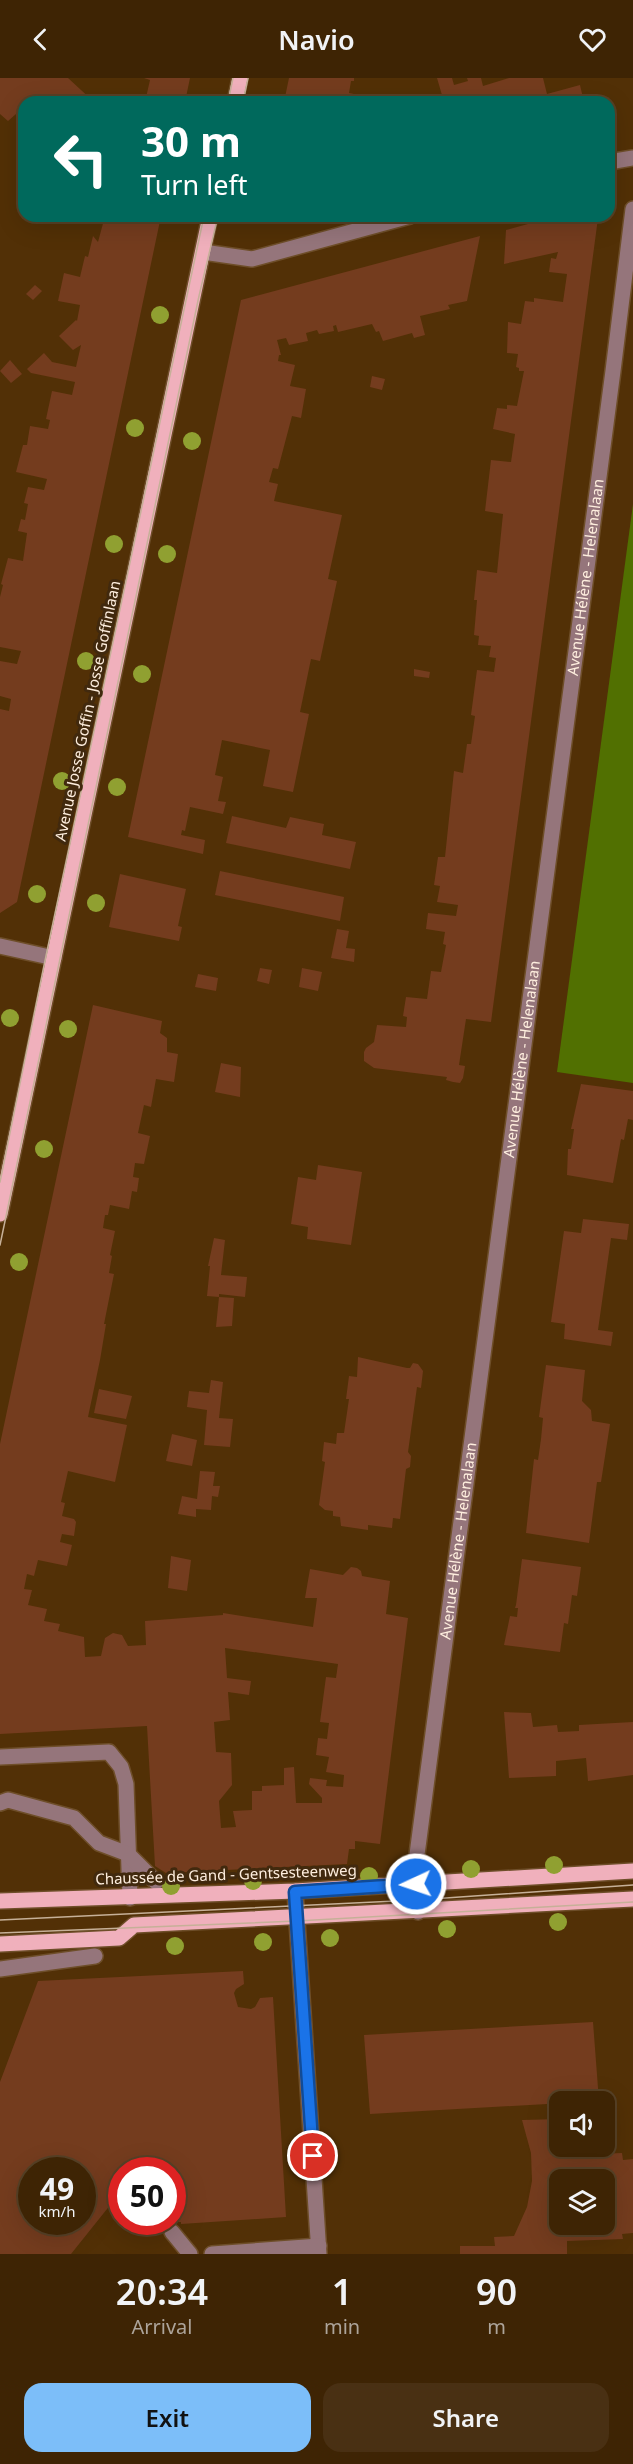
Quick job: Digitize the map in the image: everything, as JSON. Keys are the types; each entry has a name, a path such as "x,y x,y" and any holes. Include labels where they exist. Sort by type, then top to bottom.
{"main road":[{"path":"236,96 240,78"},
{"name":"Avenue Josse Goffin - Josse Goffinlaan","path":"0,1214 209,222"},
{"name":"Chaussée de Gand - Gentsesteenweg","path":"0,1901 295,1892 633,1871"},
{"path":"0,1944 119,1938 134,1925 633,1899"}],"street":[{"path":"615,161 633,158"},
{"name":"Avenue Hélène - Helenalaan","path":"418,1912 416,1862 456,1545 614,371 633,209"},
{"path":"202,252 252,259 388,222"},
{"path":"0,946 54,958"},
{"path":"0,1757 109,1752 122,1767 126,1784 130,1898"},
{"path":"0,1803 8,1800 74,1818 99,1843 128,1854 156,1882"},
{"path":"212,2254 319,2250 295,1892"},
{"path":"0,1969 94,1956"},
{"path":"174,2235 190,2254"}],"green space":[{"path":"633,504 633,1083 557,1072"}],"building":[{"path":"0,78 68,78 88,96 18,96 18,112 8,121 0,114"},
{"path":"144,78 190,78 186,96 146,96 150,80"},
{"path":"289,78 354,78 354,81 351,81 349,93 364,96 285,96"},
{"path":"437,78 452,78 454,85 468,81 467,78 481,78 483,86 509,78 543,78 547,94 580,85 583,96 442,96"},
{"path":"103,222 160,222 17,902 0,913 0,709 9,711 11,699 0,696 0,661 17,664 21,651 0,647 0,597 3,585 1,584 8,558 23,561 27,533 18,531 21,519 25,520 28,504 24,503 28,487 44,490 47,479 16,472 23,445 27,445 30,426 48,429 50,420 46,419 52,391 72,395 75,382 31,373 27,369 44,353 52,362 76,367 81,345 73,350 59,336 77,321 80,305 58,301 64,273 80,277 93,236 98,242"},
{"path":"535,222 597,222 491,1022 466,1019 459,1065 465,1066 460,1083 446,1080 447,1077 374,1068 364,1061 364,1052 374,1042 377,1025 406,1027 407,1017 403,1016 406,997 427,999 431,971 441,972 446,945 443,944 445,932 426,929 428,913 456,916 458,905 437,902 440,886 434,885 438,857 445,857 454,771 463,773 467,744 471,744 475,716 471,715 477,670 494,672 496,658 489,657 491,646 478,645 479,636 474,635 477,600 474,600 477,570 497,573 503,514 485,511 491,460 511,462 515,434 493,429 497,408 507,409 507,405 517,406 524,371 519,371 516,367 518,354 507,353 508,322 521,324 525,301 534,302 534,298 563,302 567,274 549,272 551,258 556,259 558,252 504,264 506,230"},
{"path":"480,236 467,301 448,305 450,309 420,316 425,335 414,338 412,333 383,341 379,331 376,332 372,324 338,332 336,325 333,326 334,331 319,334 317,330 306,333 308,341 289,345 286,338 277,340 281,355 278,361 295,365 290,386 306,389 301,418 292,416 278,469 273,468 269,482 278,484 274,501 342,515 328,579 337,581 320,661 311,659 300,712 309,714 293,792 263,786 270,750 222,740 215,775 223,777 218,801 226,802 223,814 190,807 185,831 182,830 181,835 205,840 203,854 128,837 241,300"},
{"path":"35,285 42,291 33,300 26,294"},
{"path":"10,360 22,374 11,383 0,371"},
{"path":"372,376 385,379 382,390 370,387"},
{"path":"414,669 430,672 429,678 414,676"},
{"path":"232,816 286,828 290,817 324,824 322,835 356,842 350,869 226,843"},
{"path":"220,871 344,897 340,921 215,895"},
{"path":"120,874 186,889 178,926 182,927 179,941 109,927"},
{"path":"337,929 349,931 346,948 355,949 354,962 331,958"},
{"path":"260,968 272,970 269,984 257,981"},
{"path":"302,968 322,972 318,991 299,987"},
{"path":"198,974 218,978 216,991 195,987"},
{"path":"93,1005 162,1021 160,1033 167,1038 167,1052 178,1054 174,1082 156,1079 151,1107 144,1105 138,1133 150,1136 144,1164 135,1163 133,1177 139,1178 137,1192 132,1191 129,1209 110,1205 108,1215 105,1215 103,1228 115,1231 109,1273 114,1274 88,1417 127,1425 115,1482 68,1471 61,1502 65,1503 62,1516 74,1519 76,1522 74,1536 62,1534 60,1542 72,1545 67,1566 38,1560 34,1576 27,1574 24,1589 32,1590 28,1605 47,1609 44,1621 60,1624 58,1631 84,1637 85,1657 101,1656 105,1638 113,1633 122,1635 128,1646 146,1645 145,1621 223,1615 223,1613 313,1627 317,1598 305,1598 310,1569 343,1575 351,1567 361,1571 362,1576 390,1581 386,1614 408,1618 380,1844 355,1841 355,1849 349,1849 347,1864 166,1873 155,1866 147,1726 0,1734 0,1444","holes":["225,1648 338,1664 336,1678 326,1677 320,1722 329,1723 327,1739 318,1738 316,1755 329,1757 326,1772 344,1775 343,1787 326,1786 327,1780 310,1778 309,1784 322,1798 322,1803 296,1803 294,1767 284,1768 284,1785 262,1786 262,1791 252,1791 252,1810 233,1811 236,1827 221,1828 219,1801 232,1785 231,1753 216,1752 214,1722 230,1720 228,1692 249,1695 251,1681 227,1678"]},
{"path":"221,1063 241,1067 240,1097 215,1092"},
{"path":"581,1084 633,1091 633,1120 628,1119 624,1140 621,1139 613,1183 567,1175 568,1149 571,1149 574,1129 571,1129"},
{"path":"318,1165 362,1172 351,1245 307,1239 308,1227 291,1224 298,1177 316,1180"},
{"path":"583,1219 629,1224 627,1240 611,1238 598,1330 613,1332 611,1346 564,1339 565,1324 551,1322 564,1231 581,1233"},
{"path":"214,1238 225,1240 221,1275 247,1277 245,1297 219,1294 219,1297 207,1296 210,1266 208,1266"},
{"path":"219,1297 234,1298 232,1326 216,1327"},
{"path":"358,1357 407,1368 410,1368 413,1363 418,1364 423,1371 421,1388 417,1387 408,1452 411,1456 410,1467 406,1469 400,1519 393,1518 392,1528 368,1525 368,1530 341,1526 340,1517 333,1516 333,1511 325,1510 319,1505 325,1462 322,1461 324,1442 336,1444 337,1433 344,1433 349,1399 346,1399 349,1376 357,1377"},
{"path":"546,1365 585,1370 582,1401 591,1410 592,1421 610,1424 601,1482 597,1482 589,1543 526,1533 534,1459 538,1460 541,1439 543,1418 539,1417"},
{"path":"211,1380 223,1382 219,1418 233,1419 230,1447 204,1445 207,1410 187,1407 189,1391 209,1393"},
{"path":"99,1389 132,1396 126,1419 94,1413"},
{"path":"172,1434 197,1440 192,1466 166,1461"},
{"path":"200,1471 215,1472 213,1486 220,1486 218,1497 212,1496 211,1510 196,1509 196,1517 178,1514 182,1496 197,1499"},
{"path":"171,1556 191,1560 187,1591 168,1588"},
{"path":"522,1559 581,1567 577,1596 572,1595 568,1624 564,1623 560,1652 504,1645 510,1616 517,1617 518,1608 515,1608"},
{"path":"504,1712 531,1713 533,1727 557,1725 558,1732 579,1731 579,1725 633,1722 633,1775 588,1781 586,1758 556,1761 556,1776 509,1778"},
{"path":"243,1971 244,1984 234,1993 238,2007 251,2009 255,2007 260,1998 273,1997 286,2217 186,2224 186,2157 108,2157 108,2208 96,2223 96,2157 18,2157 18,2235 86,2235 71,2254 0,2254 0,2082 38,1981"},
{"path":"593,2022 598,2091 549,2091 549,2104 370,2114 364,2035"},
{"path":"549,2119 549,2157 615,2157 615,2153 622,2153 623,2160 633,2159 633,2233 622,2234 623,2239 567,2241 567,2254 460,2254 460,2246 495,2246 494,2237 514,2236 527,2207 532,2181 531,2153 522,2120"}],"tram line":[{"path":"229,96 233,78"},
{"path":"244,96 248,78"},
{"path":"0,1182 203,222"},
{"path":"0,1245 199,296 217,222"},
{"path":"0,1920 417,1900 633,1885"},
{"path":"0,1933 297,1921 633,1902"}],"route":[{"path":"313,2156 295,1892 416,1884"}]}
